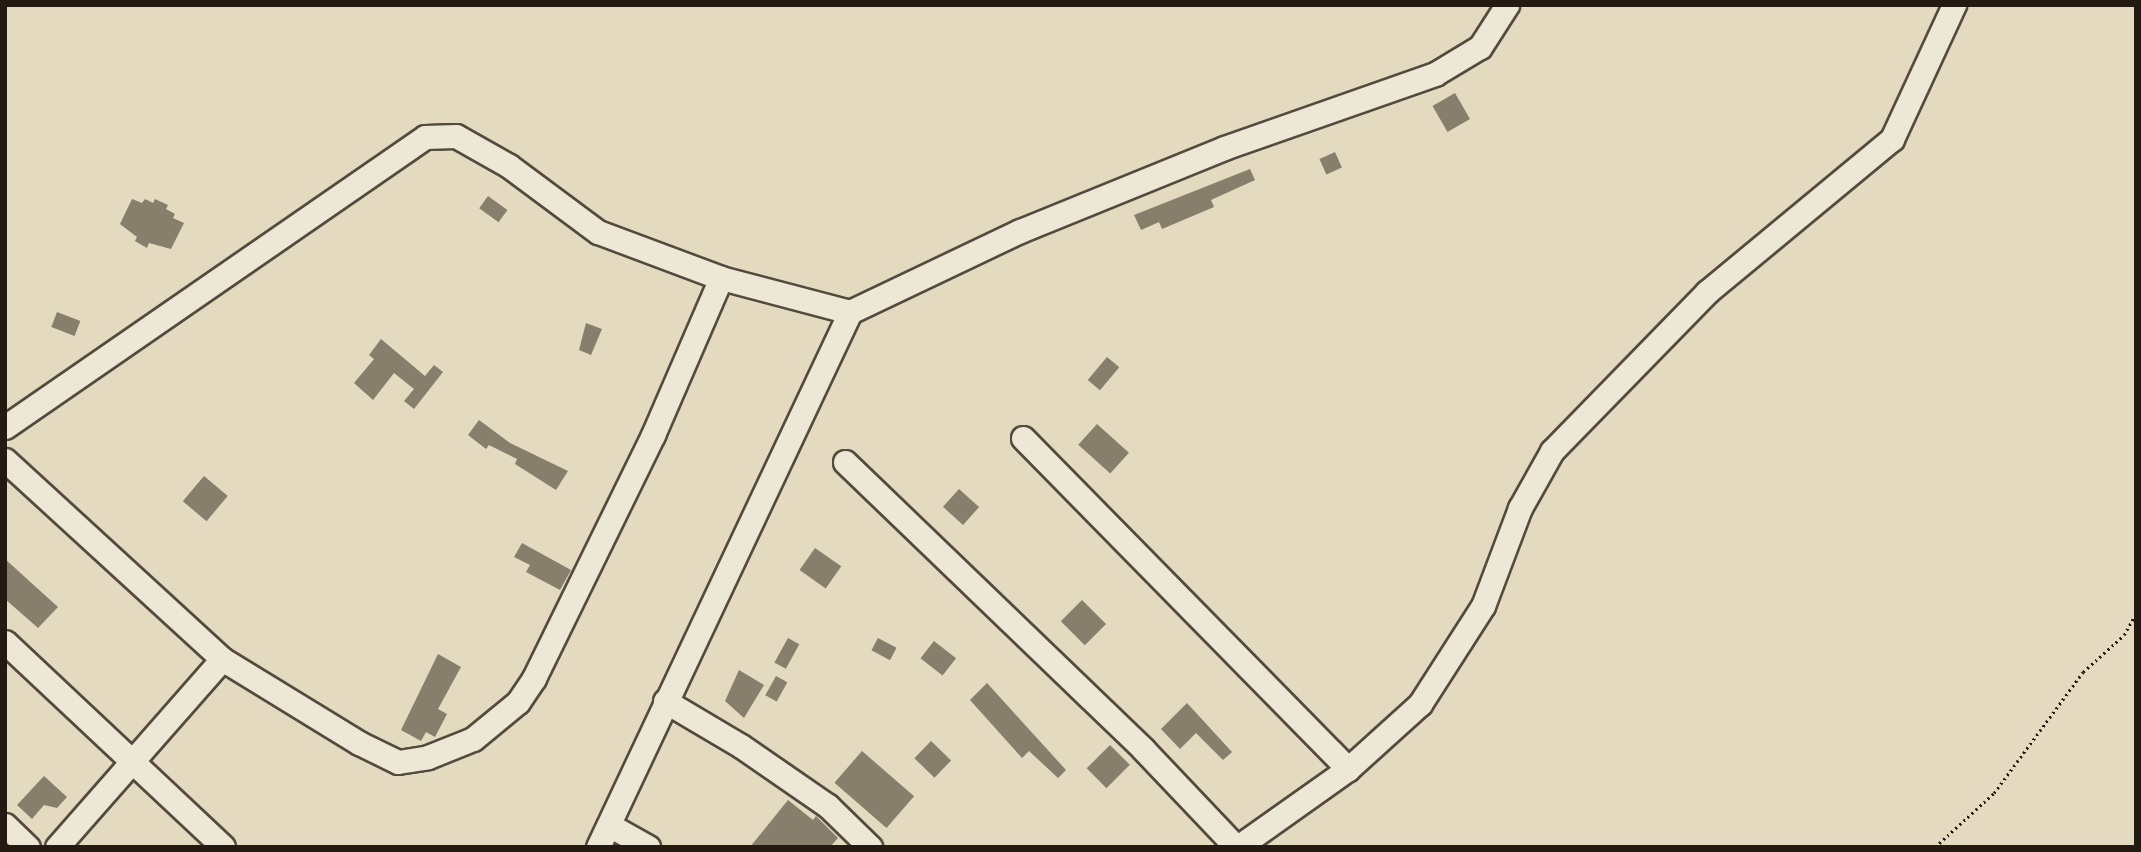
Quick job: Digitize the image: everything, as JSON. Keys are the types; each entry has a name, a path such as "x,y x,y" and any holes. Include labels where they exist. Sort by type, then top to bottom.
{"street":[{"path":"598,847 850,312 1032,226 1224,148 1435,74 1480,47 1507,5"},
{"path":"845,462 1143,749 1237,847 1348,769 1420,704 1483,606 1520,508 1552,452 1707,292 1892,139 1954,5"},
{"path":"5,427 425,136 456,136 509,166 598,232 721,278 850,312"},
{"path":"5,460 222,659 359,743 398,762 428,757 481,734 518,702 534,678 653,435 721,278"},
{"path":"1023,438 1348,769"},
{"path":"5,642 223,847"},
{"path":"57,847 129,761 222,659"},
{"path":"665,701 741,746 828,806 870,847"},
{"path":"5,825 28,847"},
{"path":"609,825 648,847"}],"path":[{"path":"1935,847 1994,793 2084,672 2124,635 2136,613"}],"building":[{"path":"1455,93 1470,119 1447,132 1432,106"},
{"path":"1335,152 1342,168 1326,174 1319,159"},
{"path":"1250,169 1255,180 1211,200 1214,207 1162,229 1159,222 1141,230 1134,215"},
{"path":"488,196 507,210 499,222 479,208"},
{"path":"132,199 142,203 145,199 153,203 155,199 168,205 166,209 175,214 173,218 184,223 171,249 149,243 147,248 135,241 137,237 120,224"},
{"path":"57,312 80,321 75,336 51,327"},
{"path":"586,323 602,329 591,355 579,350"},
{"path":"381,339 425,376 434,365 443,372 414,409 404,401 414,389 394,373 373,400 354,383 374,359 369,355"},
{"path":"1107,357 1119,367 1100,390 1088,380"},
{"path":"479,420 510,443 568,471 556,490 515,464 517,459 489,445 486,449 468,435"},
{"path":"1097,424 1129,453 1110,474 1078,445"},
{"path":"204,476 228,496 207,521 183,501"},
{"path":"959,489 979,507 963,525 943,507"},
{"path":"522,543 571,570 560,590 526,572 530,565 514,557"},
{"path":"815,548 841,566 826,588 800,570"},
{"path":"5,559 58,607 38,628 5,599"},
{"path":"1082,600 1106,624 1085,645 1061,621"},
{"path":"788,638 799,644 786,669 774,662"},
{"path":"878,638 897,648 890,660 871,650"},
{"path":"934,641 956,658 943,676 920,658"},
{"path":"438,654 461,667 438,709 447,714 435,737 426,732 421,741 401,730"},
{"path":"739,670 764,685 744,718 725,701"},
{"path":"776,676 787,682 777,702 765,695"},
{"path":"987,683 1066,770 1058,778 1029,751 1022,758 970,700"},
{"path":"1187,703 1232,752 1223,760 1196,733 1180,749 1161,729"},
{"path":"931,741 951,760 934,778 914,758"},
{"path":"1110,745 1130,765 1106,788 1087,768"},
{"path":"862,751 914,796 887,828 834,783"},
{"path":"44,776 67,797 57,808 44,805 32,819 17,805"},
{"path":"788,800 813,820 816,816 838,838 830,847 750,847"}]}
